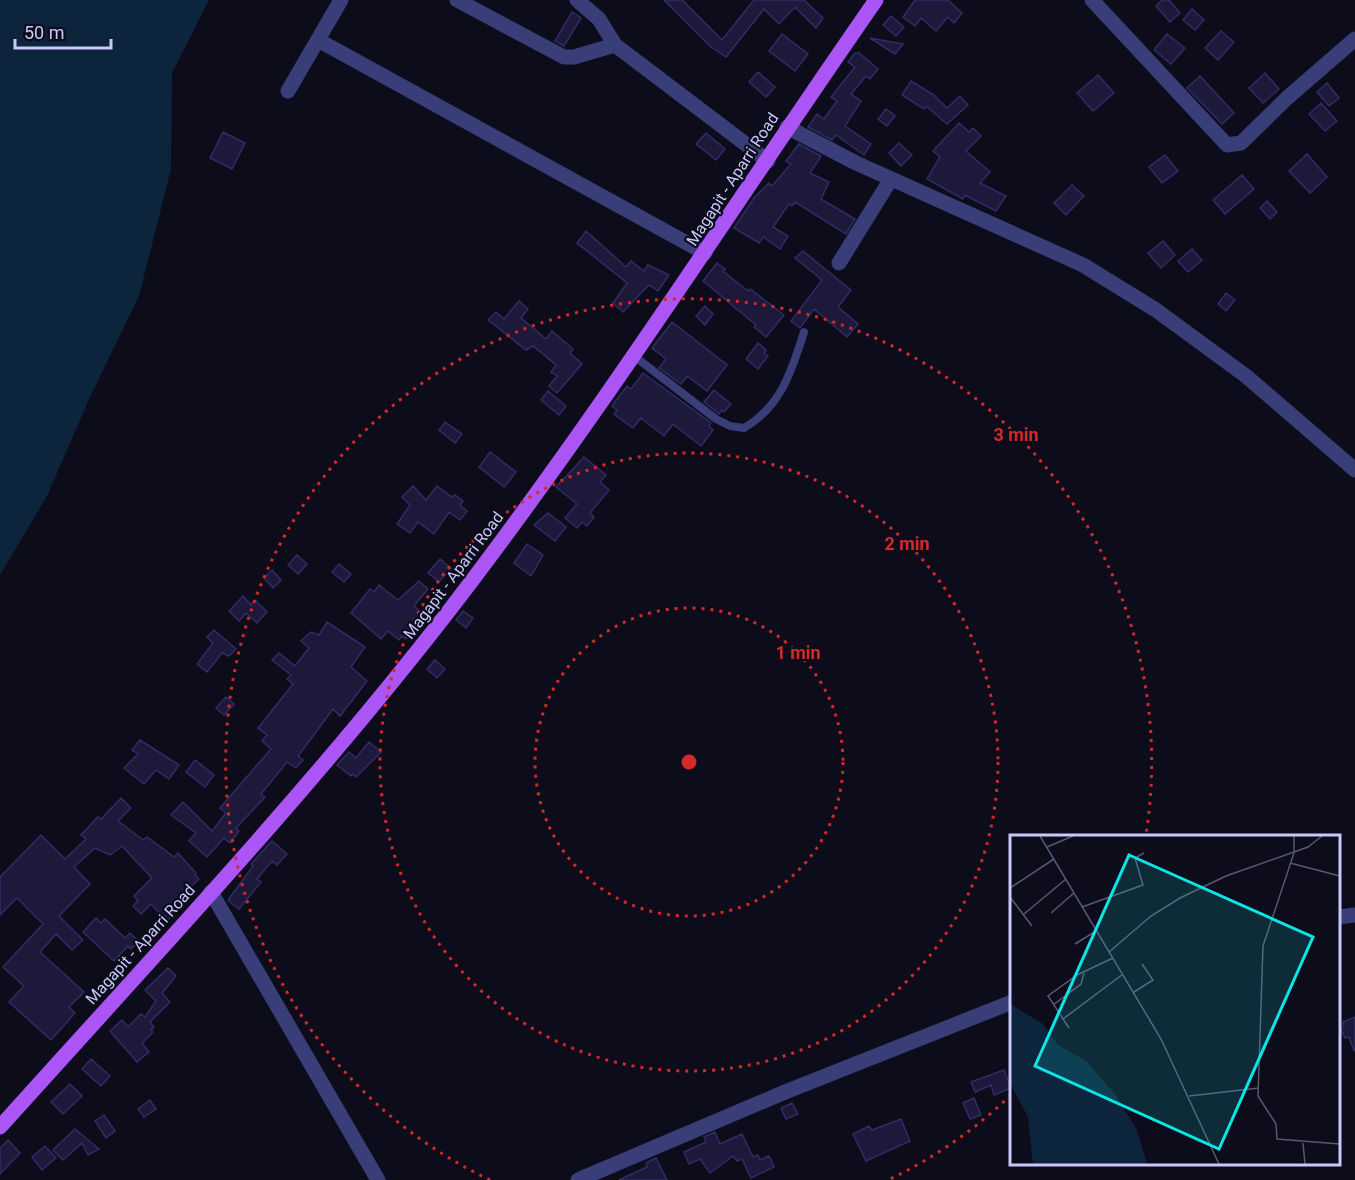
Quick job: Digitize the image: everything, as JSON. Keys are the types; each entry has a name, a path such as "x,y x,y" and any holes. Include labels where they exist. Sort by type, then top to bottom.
{"main road":[{"name":"Magapit - Aparri Road","path":"0,1127 211,892 396,678 508,532 634,356 768,161 787,127 871,4"}],"street":[{"path":"288,91 341,0"},
{"path":"457,0 564,57 574,57 615,45"},
{"path":"577,0 599,19 615,45 768,161"},
{"path":"1092,0 1227,146 1231,147 1241,143 1295,91 1355,39"},
{"path":"318,40 705,253"},
{"path":"787,127 891,179 1083,265 1156,310 1246,376 1355,470"},
{"path":"839,263 891,179"},
{"path":"211,892 378,1180"},
{"path":"1340,917 1355,915"},
{"path":"578,1180 785,1092 1010,1002"}],"lane":[{"path":"634,356 716,419 730,426 744,428 775,401 789,380 804,332"}],"water":[{"path":"0,0 209,0 172,73 171,169 139,296 90,397 47,496 0,575"}],"building":[{"path":"664,0 682,0 722,40 754,0 804,0 823,18 816,28 795,7 779,24 764,9 726,57 711,47"},
{"path":"915,0 948,0 962,13 954,23 948,17 936,31 921,18 915,26 903,17"},
{"path":"1162,0 1169,0 1180,13 1170,22 1156,6"},
{"path":"1192,9 1204,20 1195,30 1183,20"},
{"path":"572,12 581,18 564,46 555,41"},
{"path":"891,16 904,27 896,36 883,25"},
{"path":"1221,31 1234,42 1218,60 1205,48"},
{"path":"782,34 808,54 795,71 769,51"},
{"path":"1167,34 1185,48 1171,64 1154,50"},
{"path":"870,38 903,44 895,54"},
{"path":"855,53 859,53 878,69 870,79 866,76 851,94 861,101 845,126 871,144 864,155 836,135 832,140 808,127 817,114 824,119 837,101 831,97 855,67 848,62"},
{"path":"758,72 775,87 766,97 749,82"},
{"path":"1265,73 1279,89 1263,103 1249,88"},
{"path":"1098,75 1114,93 1093,111 1077,93"},
{"path":"1200,76 1234,113 1222,124 1187,88"},
{"path":"911,81 934,95 947,108 960,96 968,105 947,124 926,106 924,109 902,95"},
{"path":"1327,83 1339,98 1329,106 1317,92"},
{"path":"1321,103 1337,121 1325,131 1309,114"},
{"path":"886,109 895,116 887,126 878,119"},
{"path":"959,123 969,132 973,128 981,136 966,151 990,172 980,183 1006,196 996,211 965,195 963,199 927,179 940,157 933,151"},
{"path":"223,132 245,143 232,169 210,158"},
{"path":"706,133 725,149 716,160 696,144"},
{"path":"899,143 912,155 901,166 889,153"},
{"path":"799,144 821,156 810,173 829,182 821,199 855,219 846,234 795,202 792,206 789,204 773,227 788,236 780,249 763,237 759,243 734,228 754,198 769,183 772,186 791,164 786,161"},
{"path":"1307,154 1327,177 1310,193 1289,171"},
{"path":"1165,155 1178,171 1162,183 1149,167"},
{"path":"1242,175 1254,189 1225,214 1213,200"},
{"path":"1072,185 1084,196 1066,215 1054,203"},
{"path":"1267,201 1277,212 1270,219 1260,208"},
{"path":"586,231 626,267 631,261 644,271 648,265 669,275 658,291 649,285 623,312 613,303 627,283 577,243"},
{"path":"1163,241 1175,255 1161,268 1148,253"},
{"path":"1192,249 1202,260 1188,272 1178,261"},
{"path":"803,251 851,290 838,307 858,324 847,337 814,309 800,328 791,321 822,280 795,258"},
{"path":"717,263 725,269 723,271 748,291 750,289 784,315 766,337 754,327 756,325 703,281"},
{"path":"1226,293 1235,300 1226,311 1218,304"},
{"path":"519,301 528,309 521,318 546,339 552,331 573,349 570,353 582,364 557,393 549,386 557,376 551,372 556,365 533,346 526,350 488,320 496,312 504,319"},
{"path":"705,306 713,314 705,325 696,316"},
{"path":"672,322 727,365 707,391 687,376 681,384 659,368 666,359 652,348"},
{"path":"758,343 766,350 764,353 768,356 758,369 746,359"},
{"path":"643,373 711,423 709,426 713,430 701,446 673,424 664,436 641,418 633,428 614,414 617,410 612,406 627,386 631,389"},
{"path":"714,390 731,404 719,414 704,402"},
{"path":"548,391 566,406 559,415 541,400"},
{"path":"445,422 462,434 455,443 439,430"},
{"path":"490,452 516,472 504,487 479,467"},
{"path":"584,457 606,475 600,482 609,490 590,513 594,517 587,526 582,522 577,528 565,518 577,504 556,487"},
{"path":"413,486 426,500 437,486 452,497 455,495 463,501 460,505 467,511 460,520 449,512 434,534 418,522 410,533 397,524 410,505 402,497"},
{"path":"548,513 566,527 555,541 534,525"},
{"path":"527,544 543,555 531,576 514,563"},
{"path":"297,555 307,564 298,574 288,565"},
{"path":"440,559 451,568 439,582 428,573"},
{"path":"339,564 351,574 344,582 332,572"},
{"path":"272,570 281,580 273,588 264,578"},
{"path":"419,581 428,589 414,606 424,615 406,639 402,636 399,640 388,631 381,639 351,613 370,589 374,592 379,585 398,600"},
{"path":"243,596 251,605 255,600 267,612 257,623 246,613 239,621 229,611"},
{"path":"463,611 473,618 466,628 456,620"},
{"path":"327,622 365,647 351,667 367,681 340,716 333,709 298,756 303,760 296,768 287,762 261,794 265,797 236,828 239,831 230,843 224,838 207,857 189,841 196,833 171,815 183,802 212,831 226,813 220,808 271,749 262,741 267,735 258,728 293,684 287,679 291,675 272,660 279,653 295,666 309,648 301,641 311,632 319,635"},
{"path":"214,630 236,649 229,656 222,653 207,672 197,664 213,643 207,637"},
{"path":"435,660 445,669 437,678 427,669"},
{"path":"226,697 234,704 224,715 216,708"},
{"path":"140,740 179,765 169,779 156,770 144,784 124,768 138,754 132,750"},
{"path":"369,742 381,752 356,777 353,774 351,776 337,765 349,752 356,758"},
{"path":"195,760 214,775 205,787 186,772"},
{"path":"121,798 131,808 118,821 143,840 147,837 174,857 178,853 199,879 169,907 175,913 167,921 151,904 141,914 133,906 138,901 134,896 152,878 122,846 110,855 95,848 74,867 90,884 59,916 83,940 72,950 56,934 40,952 84,992 69,1007 75,1013 51,1040 9,1002 24,986 3,967 43,924 17,898 0,915 0,877 41,835 65,859 86,839 81,835 98,817 101,819"},
{"path":"272,841 287,854 277,865 272,861 257,879 261,882 239,909 228,900 253,866 251,864"},
{"path":"96,918 101,923 105,919 125,938 130,933 138,941 131,949 128,946 114,961 83,932"},
{"path":"168,968 176,976 162,993 170,1002 150,1022 154,1027 151,1030 153,1032 142,1043 149,1052 137,1062 110,1031 122,1020 128,1027 141,1014 145,1017 156,1001 145,990"},
{"path":"1355,1017 1354,1051 1349,1037 1345,1038 1340,1027 1344,1025 1343,1022"},
{"path":"91,1059 110,1076 101,1086 82,1069"},
{"path":"1004,1070 1010,1088 994,1095 991,1085 975,1092 971,1082"},
{"path":"70,1084 82,1096 63,1114 51,1102"},
{"path":"974,1098 981,1115 970,1119 963,1103"},
{"path":"150,1100 156,1109 144,1117 138,1109"},
{"path":"792,1103 798,1114 786,1119 781,1108"},
{"path":"104,1115 115,1131 106,1138 95,1121"},
{"path":"901,1119 910,1141 866,1161 853,1134 869,1126 872,1130"},
{"path":"75,1129 99,1149 88,1155 82,1143 63,1160 53,1150"},
{"path":"715,1132 720,1144 742,1134 753,1157 758,1155 760,1160 769,1156 774,1167 751,1178 742,1159 737,1161 733,1156 710,1173 700,1159 689,1164 684,1152 706,1142 704,1137"},
{"path":"8,1140 20,1153 0,1174 0,1148"},
{"path":"45,1146 56,1158 42,1170 32,1157"},
{"path":"656,1158 667,1180 619,1180 647,1167 646,1163"}]}
